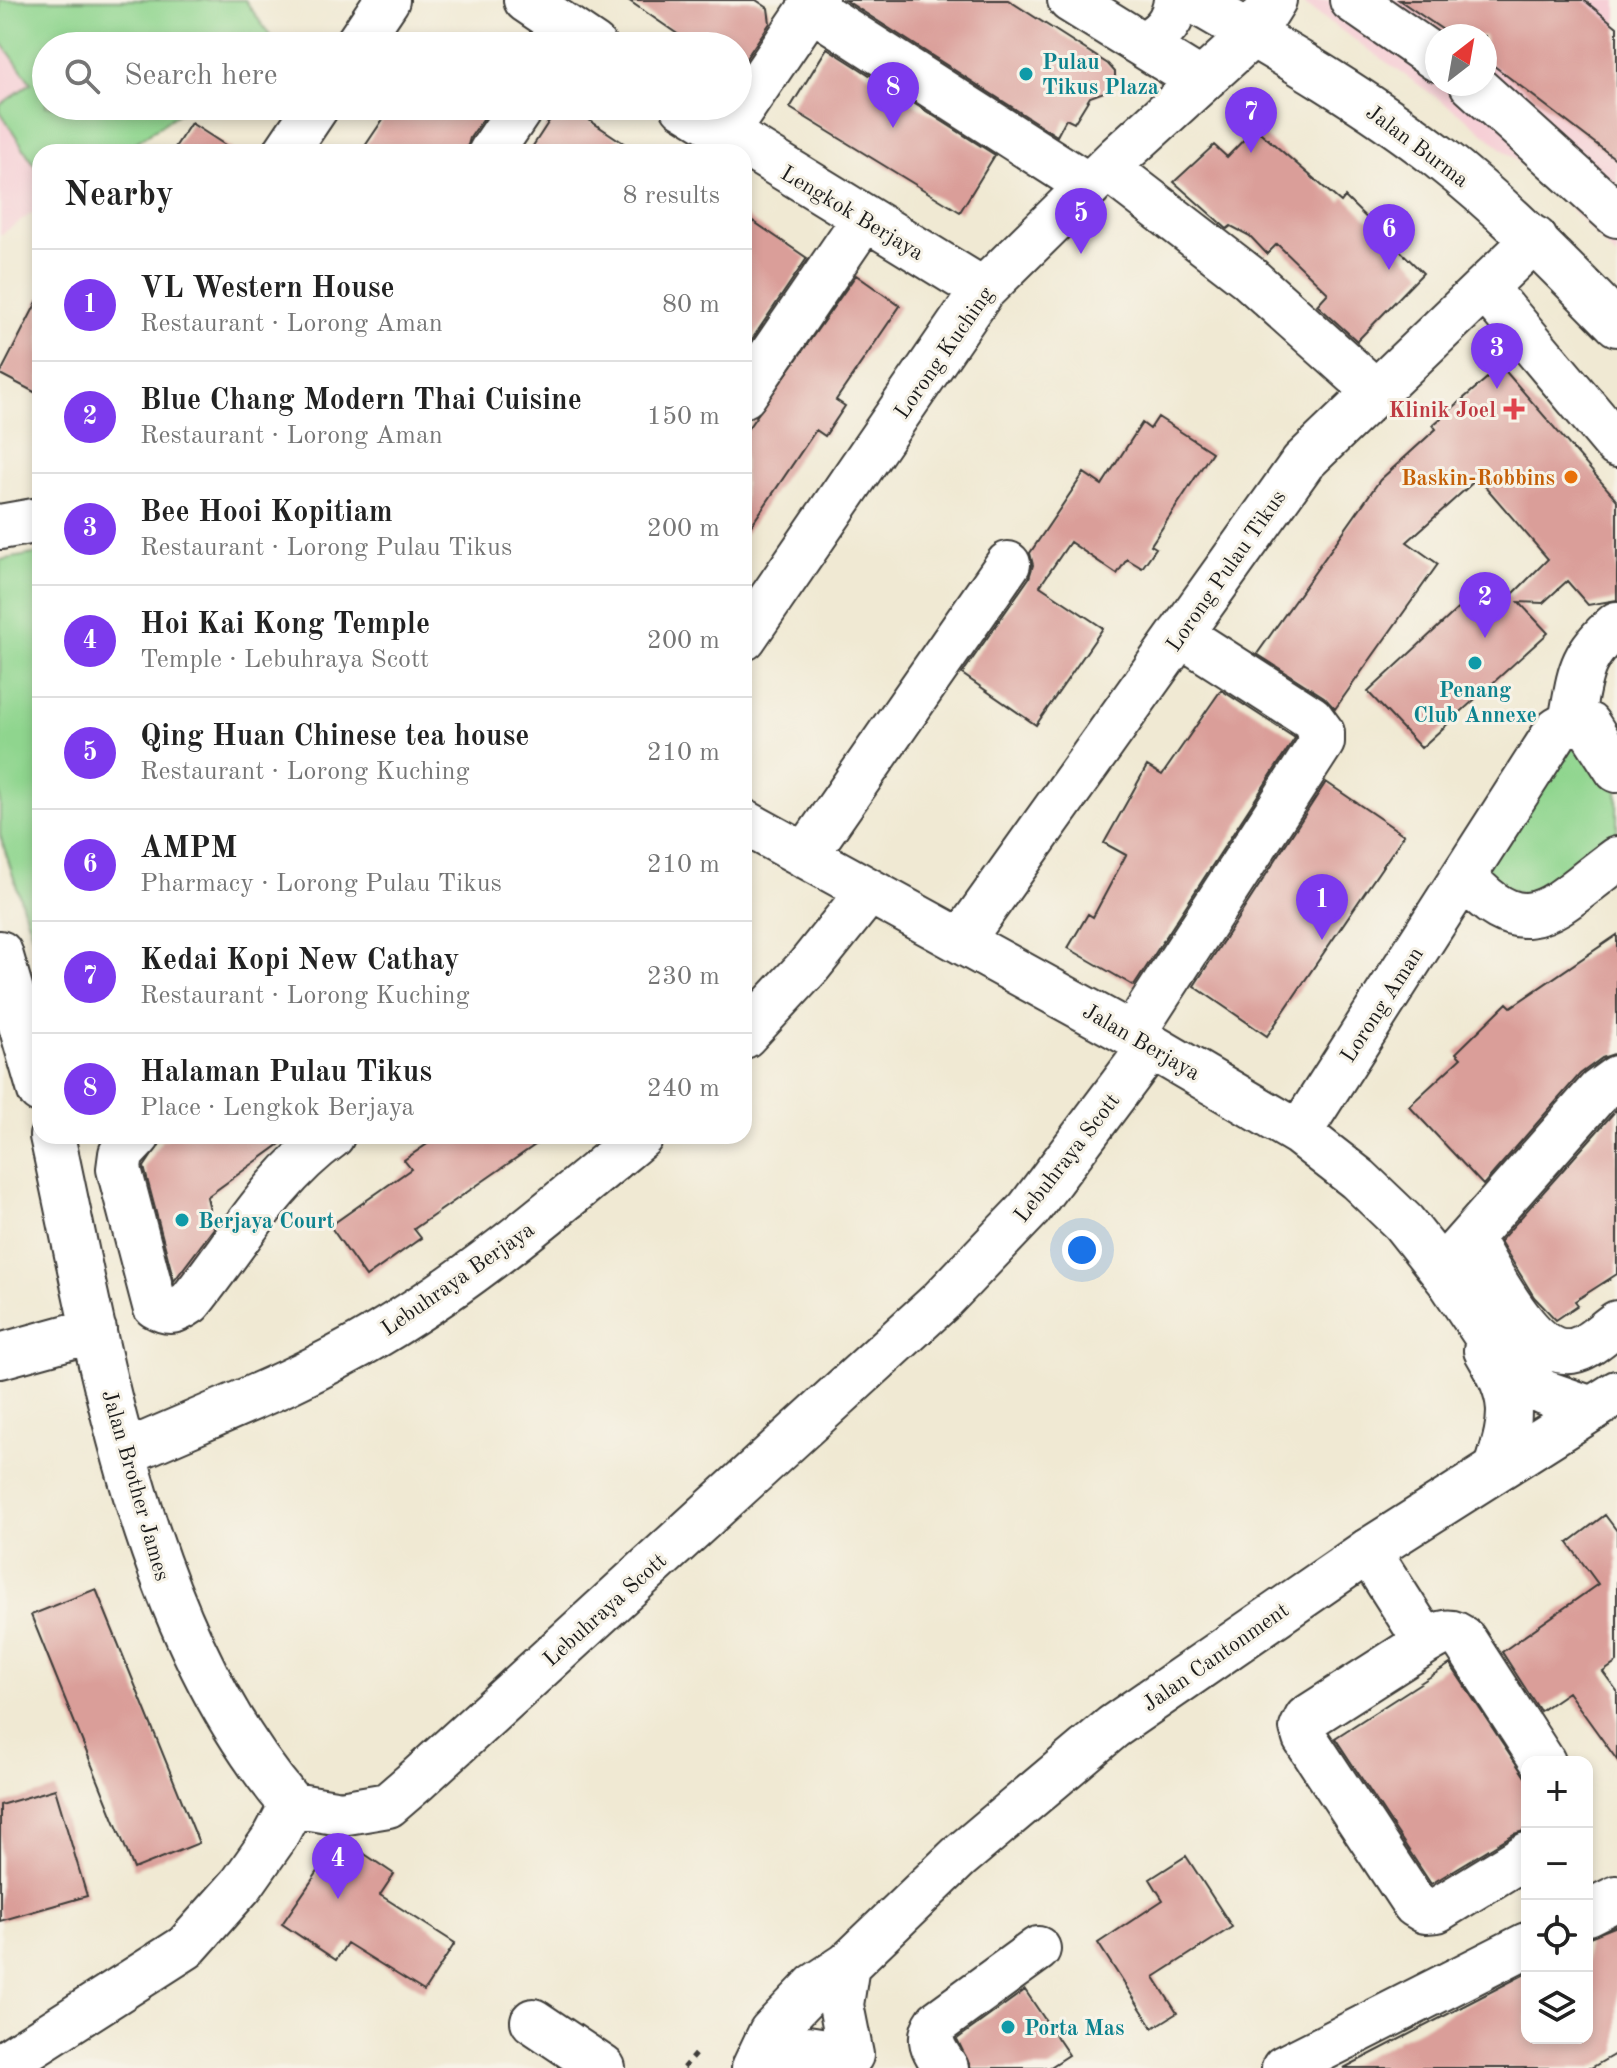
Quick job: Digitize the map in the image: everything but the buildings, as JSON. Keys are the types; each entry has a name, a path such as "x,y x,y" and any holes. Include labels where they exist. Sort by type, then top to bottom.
{"street":[{"path":"365,32 387,0"},
{"path":"526,0 565,32"},
{"path":"1070,0 1201,81"},
{"path":"1142,44 1157,37 1170,21 1176,0"},
{"name":"Jalan Burma","path":"1193,0 1263,17 1440,158 1535,239 1617,324"},
{"path":"1352,0 1425,51"},
{"path":"752,71 803,6 1098,177 1247,276 1375,391"},
{"name":"Lorong Kuching","path":"752,626 983,290 1201,81 1263,17"},
{"path":"1485,96 1617,215"},
{"path":"291,144 308,120"},
{"path":"496,144 513,120"},
{"path":"679,120 683,128 702,134"},
{"name":"Lengkok Berjaya","path":"702,134 721,144"},
{"name":"Lengkok Berjaya","path":"752,160 864,219 983,290"},
{"path":"752,383 864,219"},
{"name":"Lorong Pulau Tikus","path":"962,940 1289,480 1375,391 1535,239"},
{"path":"1485,288 1617,445"},
{"path":"0,527 32,521"},
{"path":"805,856 1008,564"},
{"path":"1617,624 1597,641 1582,663 1571,722 1588,725 1617,770"},
{"name":"Lebuhraya Scott","path":"292,1805 341,1813 388,1805 941,1301 1029,1209 1142,1040 1322,742 1322,733 1311,718 1180,634"},
{"name":"Lorong Aman","path":"1299,1133 1557,730 1571,722"},
{"name":"Jalan Berjaya","path":"752,826 1142,1040 1299,1133 1358,1179 1403,1222 1456,1255 1483,1331 1486,1350 1506,1383 1510,1412 1497,1468"},
{"path":"1464,876 1484,899 1508,915 1538,916 1617,859"},
{"path":"752,1027 809,966 869,891"},
{"path":"0,953 32,1063"},
{"path":"1617,1078 1599,1091 1456,1255 1544,1345 1563,1352 1578,1350 1617,1323"},
{"name":"Jalan Brother James","path":"54,1144 94,1330 125,1453 163,1579 202,1662 261,1769 292,1805"},
{"path":"130,1144 121,1154 119,1169 155,1306 165,1312 177,1311 190,1302 279,1182 321,1144"},
{"name":"Lebuhraya Berjaya","path":"125,1453 322,1365 377,1335 492,1257 631,1144"},
{"path":"0,1356 94,1330"},
{"name":"Jalan Berjaya","path":"1483,1331 1501,1344 1523,1377 1543,1392 1605,1401"},
{"name":"Jalan Cantonment","path":"757,2068 771,2032 815,1986 847,1965 959,1857 1113,1727 1368,1551 1605,1401"},
{"path":"1368,1551 1426,1642"},
{"path":"1521,1859 1437,1910 1425,1911 1415,1905 1305,1738 1302,1728 1307,1718 1426,1642 1445,1631 1455,1632 1464,1640 1539,1756"},
{"path":"0,2066 186,1947 242,1884 275,1837 292,1805"},
{"path":"1593,1910 1617,1898"},
{"path":"1295,2066 1521,1948"},
{"path":"946,2068 931,2044 931,2031 938,2022 1038,1949"},
{"name":"Jalan Cantonment","path":"847,1965 841,2005 856,2062"},
{"path":"533,2021 603,2068"},
{"name":"Jalan Cantonment","path":"757,2068 807,2048 856,2062"}],"path":[{"path":"683,2068 698,2051"}],"shaded area":[{"path":"0,0 245,0 267,32 32,32 32,120 169,120 134,144 32,144 32,213 0,235"},
{"path":"1298,0 1617,0 1617,258 1558,195 1435,96 1497,96 1497,24 1425,24 1425,89"}],"green space":[{"path":"0,0 245,0 267,32 32,32 32,120 169,120 134,144 32,144 32,161 0,111 0,105 31,83 0,40"},
{"path":"32,554 32,935 0,835 0,560"},
{"path":"1581,743 1617,790 1617,844 1540,901 1488,881 1485,860 1561,749"}],"place":[{"name":"Pulau Tikus Plaza","path":"1026,74"},
{"name":"Halaman Pulau Tikus","path":"893,128"},
{"name":"Kedai Kopi New Cathay","path":"1251,153"},
{"name":"Qing Huan Chinese tea house","path":"1081,254"},
{"name":"AMPM","path":"1389,270"},
{"name":"Bee Hooi Kopitiam","path":"1497,389"},
{"name":"Klinik Joel","path":"1514,409"},
{"name":"Baskin-Robbins","path":"1571,477"},
{"name":"Blue Chang Modern Thai Cuisine","path":"1485,638"},
{"name":"Penang Club Annexe","path":"1475,663"},
{"name":"VL Western House","path":"1322,940"},
{"name":"Berjaya Court","path":"182,1220"},
{"name":"Hoi Kai Kong Temple","path":"338,1899"},
{"name":"Porta Mas","path":"1008,2027"}]}
